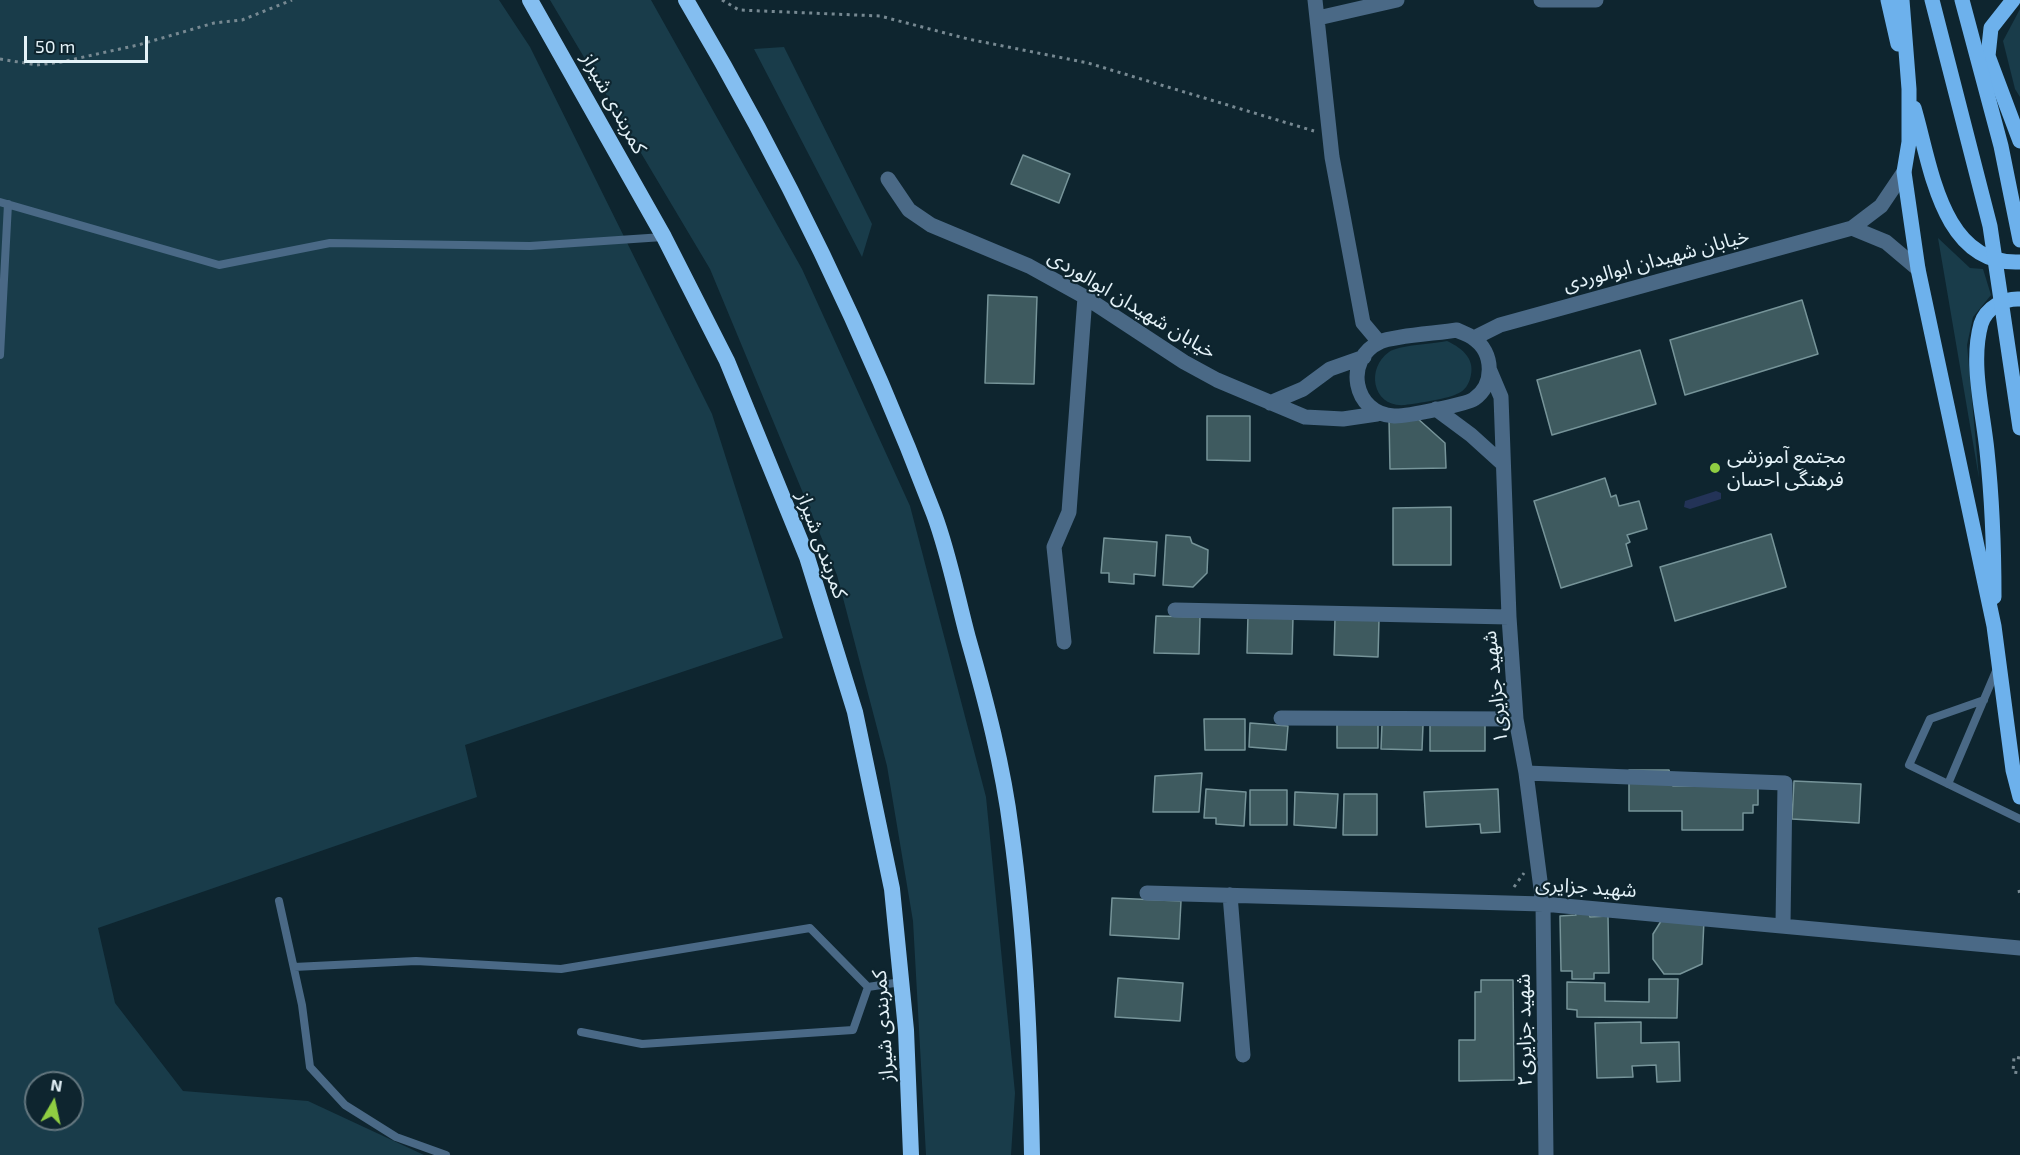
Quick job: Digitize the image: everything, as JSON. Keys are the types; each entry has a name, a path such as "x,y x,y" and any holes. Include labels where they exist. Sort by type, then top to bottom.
{"highway":[{"name":"کمربندی شیراز","path":"531,0 664,237 727,361 807,557 855,712 892,889 901,982 911,1155"},
{"path":"686,0 771,154 829,268 934,517 979,677 1001,770 1011,829 1029,1021 1032,1155"}],"main road":[{"path":"1888,0 1909,89 1945,213 1959,238 1974,249 1989,257 2009,263 2020,262"},
{"path":"1902,0 1909,89 1909,142 1904,172 1918,269 1994,626 2013,770 2020,797"},
{"path":"1932,0 1990,226 2020,428"},
{"path":"1962,0 2001,146 2020,240"},
{"path":"2013,0 1991,28 1988,56 2020,141"},
{"path":"1994,626 1988,454 1976,346 1982,321 1992,307 2006,300 2020,299"}],"street":[{"path":"1315,0 1330,136 1363,323 1379,342"},
{"path":"1318,18 1397,0"},
{"path":"1541,0 1596,0"},
{"name":"خیابان شهیدان ابوالوردی","path":"1474,338 1500,325 1852,228 1881,206 1904,172"},
{"name":"خیابان شهیدان ابوالوردی","path":"888,179 909,210 931,225 1029,266 1085,297 1184,362 1217,380 1305,417 1343,419 1377,414"},
{"path":"1852,228 1886,242 1918,269"},
{"path":"1064,642 1054,548 1069,512 1085,297"},
{"path":"1456,330 1474,338 1488,353 1490,372 1484,392 1472,401 1396,417 1377,414 1361,399 1355,377 1364,357 1379,342 1456,330"},
{"path":"1270,403 1303,389 1330,369 1364,357"},
{"name":"شهید جزایری۱","path":"1490,372 1501,397 1509,617 1516,719 1526,773 1543,904"},
{"path":"1436,409 1471,435 1503,464"},
{"path":"1175,610 1509,617"},
{"path":"1281,718 1516,719"},
{"path":"1526,773 1785,783 1783,925"},
{"name":"شهید جزایری","path":"1147,893 1543,904 2020,948"},
{"path":"1230,895 1243,1054"},
{"name":"شهید جزایری۲","path":"1543,904 1546,1155"}],"lane":[{"path":"0,355 4,203 219,266 330,243 530,246 664,237"},
{"path":"1948,784 1999,664"},
{"path":"1984,700 1930,719 1909,765 2020,819"},
{"path":"279,901 294,967 310,1067 345,1106 396,1137 447,1155"},
{"path":"294,967 416,961 561,969 810,928 868,987"},
{"path":"868,987 901,982"},
{"path":"581,1032 642,1044 853,1030 868,987"}],"path":[{"path":"0,60 38,65 61,62 138,45 214,23 242,20 292,0"},
{"path":"722,0 739,10 880,16 1002,46 1088,63 1330,136"},
{"path":"1507,895 1524,873 1522,861"},
{"path":"2019,890 2020,896"},
{"path":"2020,1059 2014,1057 2013,1072 2020,1074"}],"shaded area":[{"path":"0,0 499,0 530,47 712,414 783,638 465,745 477,797 98,928 115,1003 183,1091 308,1101 424,1155 0,1155"},
{"path":"550,0 651,0 802,269 910,506 986,797 1015,1093 1011,1155 926,1155 913,921 887,766 837,575 710,269"},
{"path":"2020,9 2020,97 2015,89 2003,41"},
{"path":"784,47 872,224 862,257 754,49"},
{"path":"1938,238 1970,268 1983,269 1991,295 1973,317 1967,345 1979,478"},
{"path":"1447,341 1459,348 1470,361 1470,379 1463,390 1448,397 1405,405 1394,404 1380,394 1375,377 1381,359 1389,352 1408,346"}],"water":[{"path":"1716,491 1721,493 1721,499 1690,509 1684,507 1685,501"}],"building":[{"path":"1023,155 1070,174 1059,203 1011,184"},
{"path":"988,295 1037,297 1034,384 985,383"},
{"path":"1802,300 1818,354 1685,395 1670,340"},
{"path":"1640,350 1656,404 1552,435 1537,380"},
{"path":"1207,416 1250,416 1250,461 1207,460"},
{"path":"1417,418 1445,443 1446,468 1390,469 1389,419"},
{"path":"1605,478 1611,497 1616,495 1619,506 1639,501 1647,529 1627,535 1630,542 1626,544 1632,566 1561,588 1534,501"},
{"path":"1451,507 1451,565 1393,565 1393,508"},
{"path":"1771,534 1786,587 1675,621 1660,567"},
{"path":"1166,535 1190,537 1192,543 1208,550 1207,573 1193,587 1163,585"},
{"path":"1104,538 1157,542 1155,576 1134,574 1134,584 1109,582 1109,573 1101,573"},
{"path":"1248,615 1293,617 1292,654 1247,653"},
{"path":"1156,616 1200,617 1199,654 1154,653"},
{"path":"1335,618 1379,620 1378,657 1334,655"},
{"path":"1204,719 1245,719 1245,750 1205,750"},
{"path":"1250,723 1288,726 1286,750 1249,747"},
{"path":"1337,724 1378,724 1378,748 1337,748"},
{"path":"1382,724 1423,725 1422,750 1381,749"},
{"path":"1430,724 1485,724 1485,751 1430,751"},
{"path":"1629,770 1669,770 1673,786 1758,786 1758,805 1753,805 1753,813 1743,813 1743,830 1682,830 1682,811 1629,811"},
{"path":"1202,773 1199,812 1153,812 1155,776"},
{"path":"1794,781 1861,784 1859,823 1792,819"},
{"path":"1206,789 1246,792 1244,826 1216,824 1216,818 1204,818"},
{"path":"1498,789 1500,832 1481,833 1480,824 1426,827 1424,792"},
{"path":"1250,790 1287,790 1287,825 1250,825"},
{"path":"1295,792 1338,794 1336,828 1294,825"},
{"path":"1344,794 1377,794 1377,835 1343,835"},
{"path":"1112,898 1181,901 1179,939 1110,935"},
{"path":"1574,909 1588,911 1590,917 1608,916 1609,973 1594,973 1594,979 1572,979 1572,971 1561,971 1560,916 1576,915"},
{"path":"1663,918 1704,920 1702,964 1680,974 1664,974 1653,959 1653,934"},
{"path":"1118,978 1183,983 1180,1021 1115,1017"},
{"path":"1649,979 1678,979 1677,1018 1577,1017 1577,1010 1567,1009 1567,982 1605,983 1605,1001 1649,1002"},
{"path":"1481,980 1513,980 1514,1080 1459,1081 1459,1040 1475,1040 1475,992 1481,992"},
{"path":"1641,1022 1641,1043 1679,1042 1680,1081 1657,1082 1656,1065 1632,1066 1633,1077 1597,1078 1595,1023"}],"place":[{"name":"مجتمع آموزشی فرهنگی احسان","path":"1715,468"}]}
